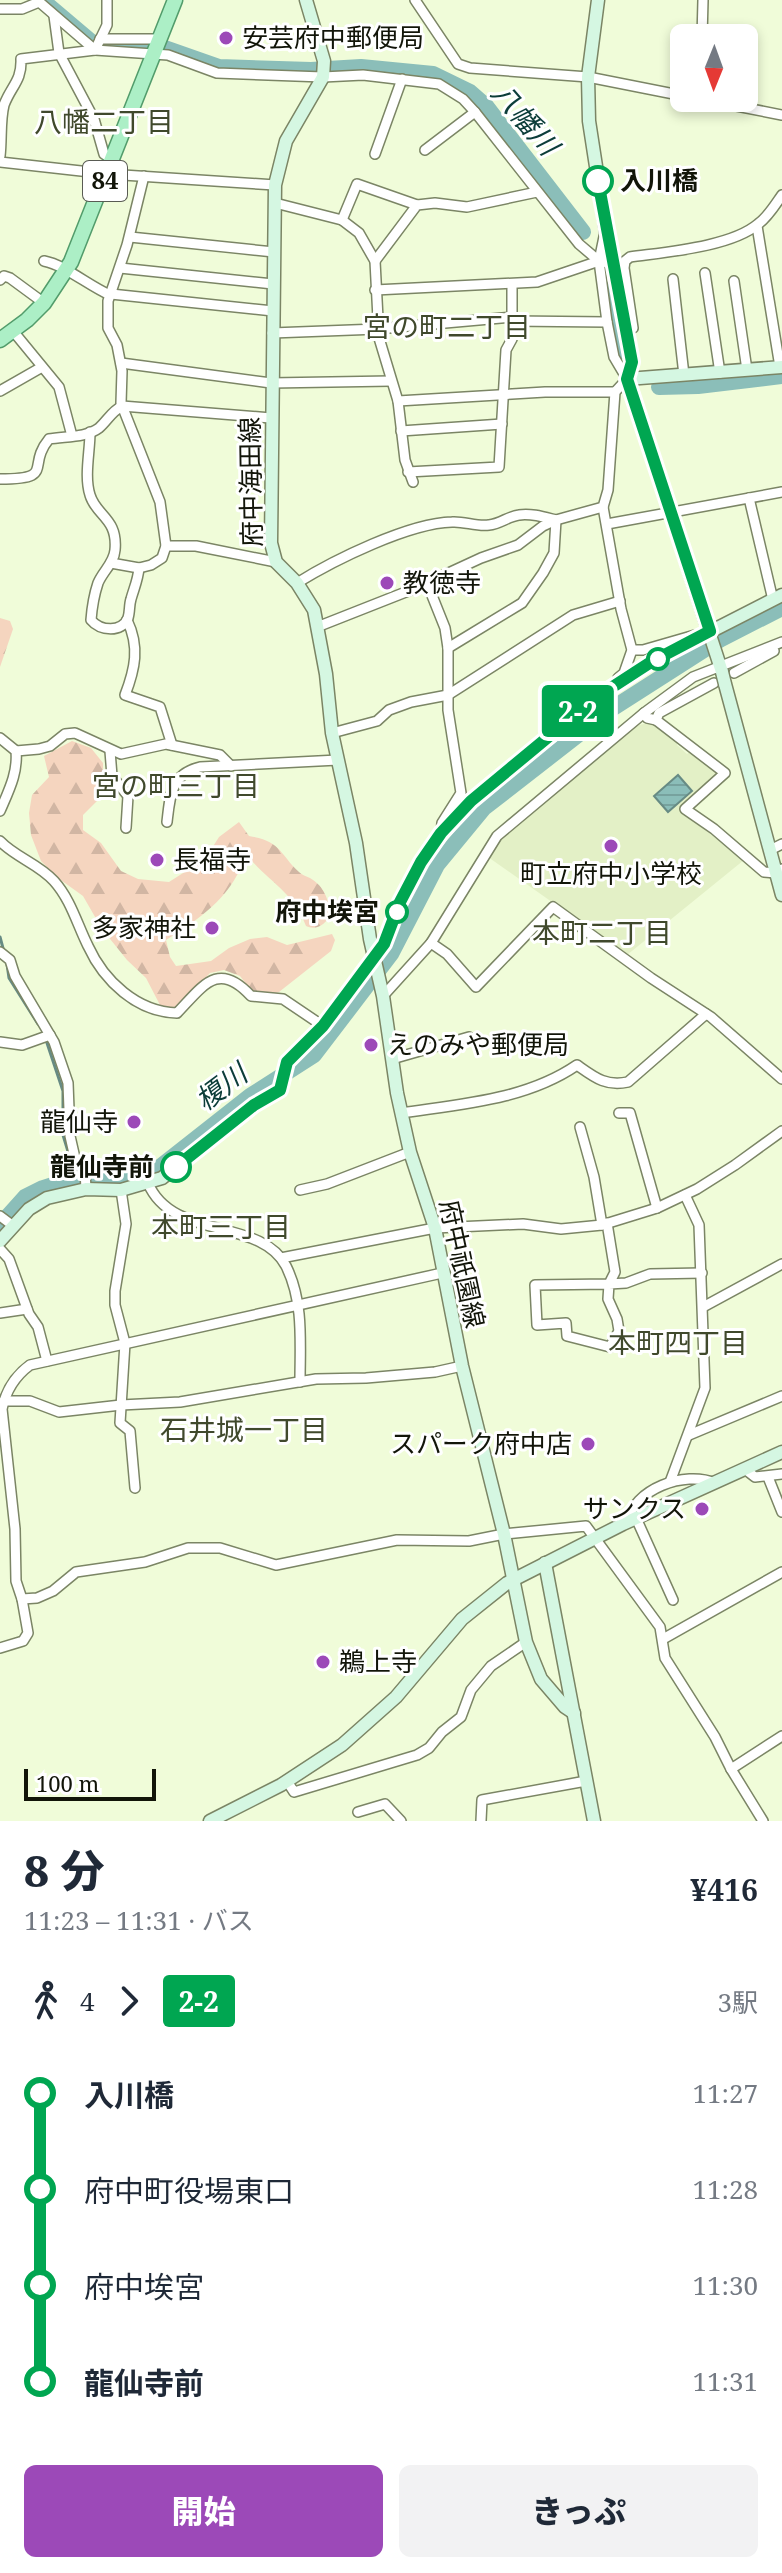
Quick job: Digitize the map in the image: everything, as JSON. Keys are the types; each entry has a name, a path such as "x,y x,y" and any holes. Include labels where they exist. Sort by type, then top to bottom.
{"main road":[{"name":"84","path":"0,340 44,303 67,270 175,0"},
{"path":"306,0 324,61 323,77"},
{"path":"598,0 588,77 589,121 606,231"},
{"name":"府中海田線","path":"323,77 286,141 275,185 271,543 276,562 297,583 314,610 332,733 356,843 375,962"},
{"path":"781,367 627,379 776,847 782,895"},
{"path":"0,1241 29,1209 47,1198 86,1189 121,1190 162,1178 254,1105 280,1090 287,1062 323,1026 375,962 421,862 441,833 490,783 594,699 651,662 711,635 777,598"},
{"name":"府中祇園線","path":"375,962 401,1113 410,1152 435,1228 462,1366 515,1579 526,1642 541,1679 574,1713"},
{"path":"210,1821 322,1760 361,1730 396,1697 462,1619 483,1600 515,1579 631,1520 782,1452"},
{"path":"545,1563 594,1821"}],"street":[{"path":"95,50 107,25 107,0"},
{"path":"415,0 458,64 470,68 588,77 670,93"},
{"path":"702,24 703,0"},
{"path":"0,9 22,9 38,1 95,50"},
{"path":"54,16 59,53 94,119 110,167"},
{"path":"100,39 157,46 168,55 217,73 323,77 363,75 439,84 463,99 475,112 579,244 599,261 615,265"},
{"path":"0,156 4,104 22,73 21,59 157,46"},
{"path":"375,154 402,79"},
{"path":"758,110 782,115"},
{"path":"425,150 475,112"},
{"path":"0,162 110,167 144,176 275,185"},
{"path":"111,563 139,568 151,565 162,558 166,546 160,502 122,406 121,363 117,345 108,328 110,295 130,237 144,176"},
{"path":"342,220 357,184 417,205 435,203 467,207 537,192"},
{"path":"626,331 633,328 625,261 630,257 701,246 739,235 757,226 782,195"},
{"path":"275,203 342,220 359,233 375,261 378,329 398,401 408,472 413,482"},
{"path":"375,261 417,205"},
{"path":"757,226 781,367"},
{"path":"606,231 599,261 607,322 614,357 627,379"},
{"path":"594,699 624,673 632,650 603,507 608,490 615,392 627,379 632,362 606,231"},
{"path":"130,237 274,252"},
{"path":"44,261 67,270 87,285 110,295 273,311"},
{"path":"375,290 537,282 599,261"},
{"path":"120,268 273,284"},
{"path":"705,273 720,373"},
{"path":"0,280 4,276 10,278 44,303"},
{"path":"673,279 684,375"},
{"path":"734,281 747,370"},
{"path":"408,472 499,467 506,350 512,339 512,284"},
{"path":"272,333 512,319 607,322"},
{"path":"13,331 59,387 72,436"},
{"path":"121,363 271,383 391,381"},
{"path":"0,391 42,367"},
{"path":"398,401 503,394 615,392"},
{"path":"0,479 25,479 35,473 42,447 49,439 99,429 112,412 122,406 271,418"},
{"path":"401,431 502,424"},
{"path":"90,432 87,484 91,499 108,517 115,538 115,552 93,599 91,620 95,626 108,629 121,626 127,620 139,568"},
{"path":"607,524 782,492"},
{"path":"749,498 777,598"},
{"path":"317,627 518,545 556,520 603,507"},
{"path":"297,583 325,566 380,541 427,527 452,522 489,525 519,515 556,520"},
{"path":"448,648 494,617 522,603 554,553 556,520"},
{"path":"166,546 196,546 276,562"},
{"path":"427,583 445,628 448,695 461,793 442,823 441,833"},
{"path":"332,733 377,721 389,710 411,702 448,695 573,615 620,601"},
{"path":"127,620 132,630 136,656 125,695 160,707 172,745"},
{"path":"632,650 711,635"},
{"path":"656,720 659,713 723,673 782,645"},
{"path":"383,996 431,943 497,836 644,713 693,677 723,673 782,645"},
{"path":"644,713 725,773 685,809 714,829 764,872 779,871"},
{"path":"0,738 16,751 50,746 65,734 75,733 121,754 166,744 220,755 231,766"},
{"path":"1,804 14,780 16,751"},
{"path":"110,751 112,776 128,796 126,828"},
{"path":"167,822 169,799 179,776 188,770 338,760"},
{"path":"0,841 41,868 56,883 78,917 88,948 112,982 130,998 153,1008 177,1013 205,984 212,979 225,977 239,983 251,996 283,999 323,1026"},
{"path":"431,943 447,954 476,987 553,907 706,1014 782,1079"},
{"path":"0,952 10,960 15,976 50,1035 68,1083 70,1136 75,1158 85,1171 86,1189"},
{"path":"401,1113 498,1098 541,1084 577,1065 601,1082 628,1082 706,1014"},
{"path":"0,1042 22,1045 50,1035"},
{"path":"392,1059 469,1037"},
{"path":"619,1113 630,1113 657,1208"},
{"path":"580,1127 615,1272 609,1284 608,1299 619,1331 610,1347 567,1336 566,1323 537,1325 535,1285 609,1284 626,1283 650,1274 702,1273"},
{"path":"281,1258 435,1228 523,1224 561,1229 605,1224 657,1208 685,1195 735,1165 782,1131"},
{"path":"300,1190 327,1184 410,1152"},
{"path":"148,1183 154,1197 186,1218 209,1228 248,1237 270,1247 281,1258 287,1267 298,1303 300,1382"},
{"path":"121,1190 126,1224 115,1291 115,1305 125,1343 120,1423 130,1431 133,1443 135,1488"},
{"path":"670,1482 705,1388 699,1225 685,1195"},
{"path":"0,1216 12,1225"},
{"path":"0,1249 9,1259 27,1309 38,1327 47,1361"},
{"path":"703,1307 782,1264"},
{"path":"0,1648 23,1641 28,1633 16,1581 15,1529 1,1418 4,1401 17,1374 30,1365 442,1273"},
{"path":"0,1313 27,1309"},
{"path":"4,1401 30,1401 59,1412 180,1402 300,1382 435,1372 462,1366"},
{"path":"689,1435 782,1396"},
{"path":"746,1470 755,1477 782,1474"},
{"path":"768,1477 782,1512"},
{"path":"673,1600 631,1520 634,1505 670,1482 701,1479 716,1483"},
{"path":"22,1599 37,1598 53,1591 76,1572 145,1562 188,1548 220,1548 276,1565 397,1540 469,1541 504,1534 586,1526 660,1627 665,1658 763,1821"},
{"path":"663,1639 782,1572"},
{"path":"287,1781 294,1792 417,1755 429,1748 442,1732 461,1717 471,1690 491,1666 526,1642"},
{"path":"731,1769 782,1736"},
{"path":"481,1821 482,1800 586,1781"},
{"path":"358,1812 385,1804 401,1821"}],"shaded area":[{"name":"町立府中小学校","path":"653,722 677,739 677,745 687,754 692,750 718,773 718,777 680,811 744,860 627,955 488,857 502,835 639,725"}],"green space":[{"path":"0,618 10,621 13,629 0,667"},
{"path":"72,741 91,748 103,763 99,799 83,815 83,830 101,843 121,871 138,879 169,882 205,859 219,837 239,822 249,836 274,845 325,894 331,915 320,926 306,926 283,890 252,861 243,862 221,897 201,916 166,940 176,966 211,961 229,948 250,939 267,937 287,945 332,934 335,940 331,951 279,992 267,996 253,993 240,976 224,970 210,973 179,1006 171,1009 160,1005 146,978 102,929 83,896 41,861 31,835 29,813 32,795 49,777 44,756"}],"water":[{"path":"678,775 692,791 668,812 654,796"}],"waterway":[{"name":"八幡川","path":"49,6 94,44 162,47 219,67 311,70 361,67 433,74 470,92 486,106 583,232"},
{"name":"八幡川","path":"611,289 622,351"},
{"name":"八幡川","path":"659,387 698,386 782,376"},
{"name":"榎川","path":"0,1225 25,1197 43,1188 71,1179 131,1178 156,1170 250,1096 314,1055 391,954 437,865 484,808 610,710 721,639 782,608"},
{"path":"0,937 4,952"},
{"path":"7,964 9,978 38,1024"},
{"path":"45,1037 63,1091 63,1135 70,1158 81,1178"}],"bus line":[{"name":"2-2","path":"176,1167 254,1105 280,1090 287,1062 323,1026 384,944 400,902 421,862 441,833 471,801 594,699 651,662 710,631 627,379 632,362 598,181"}],"place":[{"name":"安芸府中郵便局","path":"226,38"},
{"name":"入川橋","path":"598,181"},
{"name":"教徳寺","path":"387,583"},
{"name":"町立府中小学校","path":"611,846"},
{"name":"長福寺","path":"157,860"},
{"name":"府中埃宮","path":"397,912"},
{"name":"多家神社","path":"212,928"},
{"name":"えのみや郵便局","path":"371,1045"},
{"name":"龍仙寺","path":"134,1122"},
{"name":"龍仙寺前","path":"176,1167"},
{"name":"スパーク府中店","path":"588,1444"},
{"name":"サンクス","path":"702,1509"},
{"name":"鵜上寺","path":"323,1662"}],"district":[{"name":"八幡二丁目","path":"104,122"},
{"name":"宮の町二丁目","path":"447,327"},
{"name":"宮の町三丁目","path":"176,786"},
{"name":"本町二丁目","path":"602,933"},
{"name":"本町三丁目","path":"221,1227"},
{"name":"本町四丁目","path":"678,1343"},
{"name":"石井城一丁目","path":"244,1430"}]}
